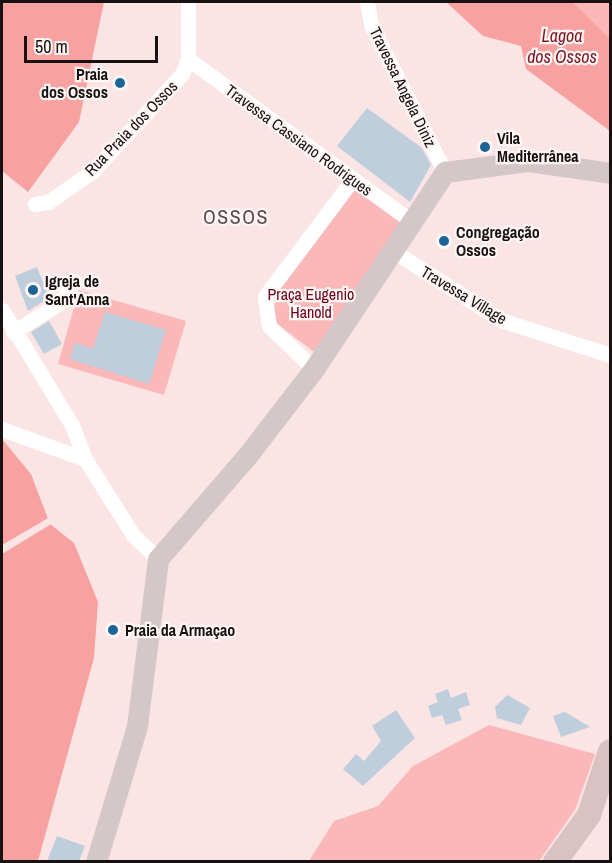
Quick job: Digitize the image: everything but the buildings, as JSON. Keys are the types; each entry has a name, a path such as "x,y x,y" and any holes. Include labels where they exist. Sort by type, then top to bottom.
{"main road":[{"path":"555,861 589,815 610,751"}],"street":[{"path":"188,2 188,59"},
{"name":"Travessa Angela Diniz","path":"367,2 371,25 445,172"},
{"name":"Travessa Cassiano Rodrigues","path":"188,59 410,220"},
{"name":"Rua Praia dos Ossos","path":"42,203 93,171 165,97 188,59"},
{"path":"96,861 137,726 158,558 247,456 314,369 390,249 445,172 528,161 610,172"},
{"path":"314,369 269,326 265,296 353,180"},
{"name":"Travessa Village","path":"390,249 501,320 610,355"},
{"path":"13,332 58,304 74,281"},
{"path":"2,310 13,332 72,425 85,459 133,535 158,558"},
{"path":"2,429 85,459"}],"green space":[{"path":"573,2 610,2 610,39"},
{"name":"Praça Eugenio Hanold","path":"355,187 405,224 317,354 277,324 273,310 279,290"},
{"path":"79,290 186,321 164,395 58,364"},
{"path":"489,725 595,754 575,810 539,861 309,861 334,821 378,806 413,766"}],"water":[{"path":"2,2 104,2 79,122 28,192 2,171"},
{"name":"Lagoa dos Ossos","path":"446,2 573,2 610,39 610,131 526,69 521,46 483,36"},
{"path":"2,439 31,474 50,524 74,543 98,602 94,658 38,861 2,861"}],"pier":[{"path":"50,517 53,523 2,554 2,545"}],"place":[{"name":"Praia dos Ossos","path":"120,83"},
{"name":"Vila Mediterrânea","path":"485,147"},
{"name":"Congregação Ossos","path":"444,241"},
{"name":"Igreja de Sant'Anna","path":"33,290"},
{"name":"Praia da Armaçao","path":"113,630"}],"district":[{"name":"OSSOS","path":"236,216"}]}
